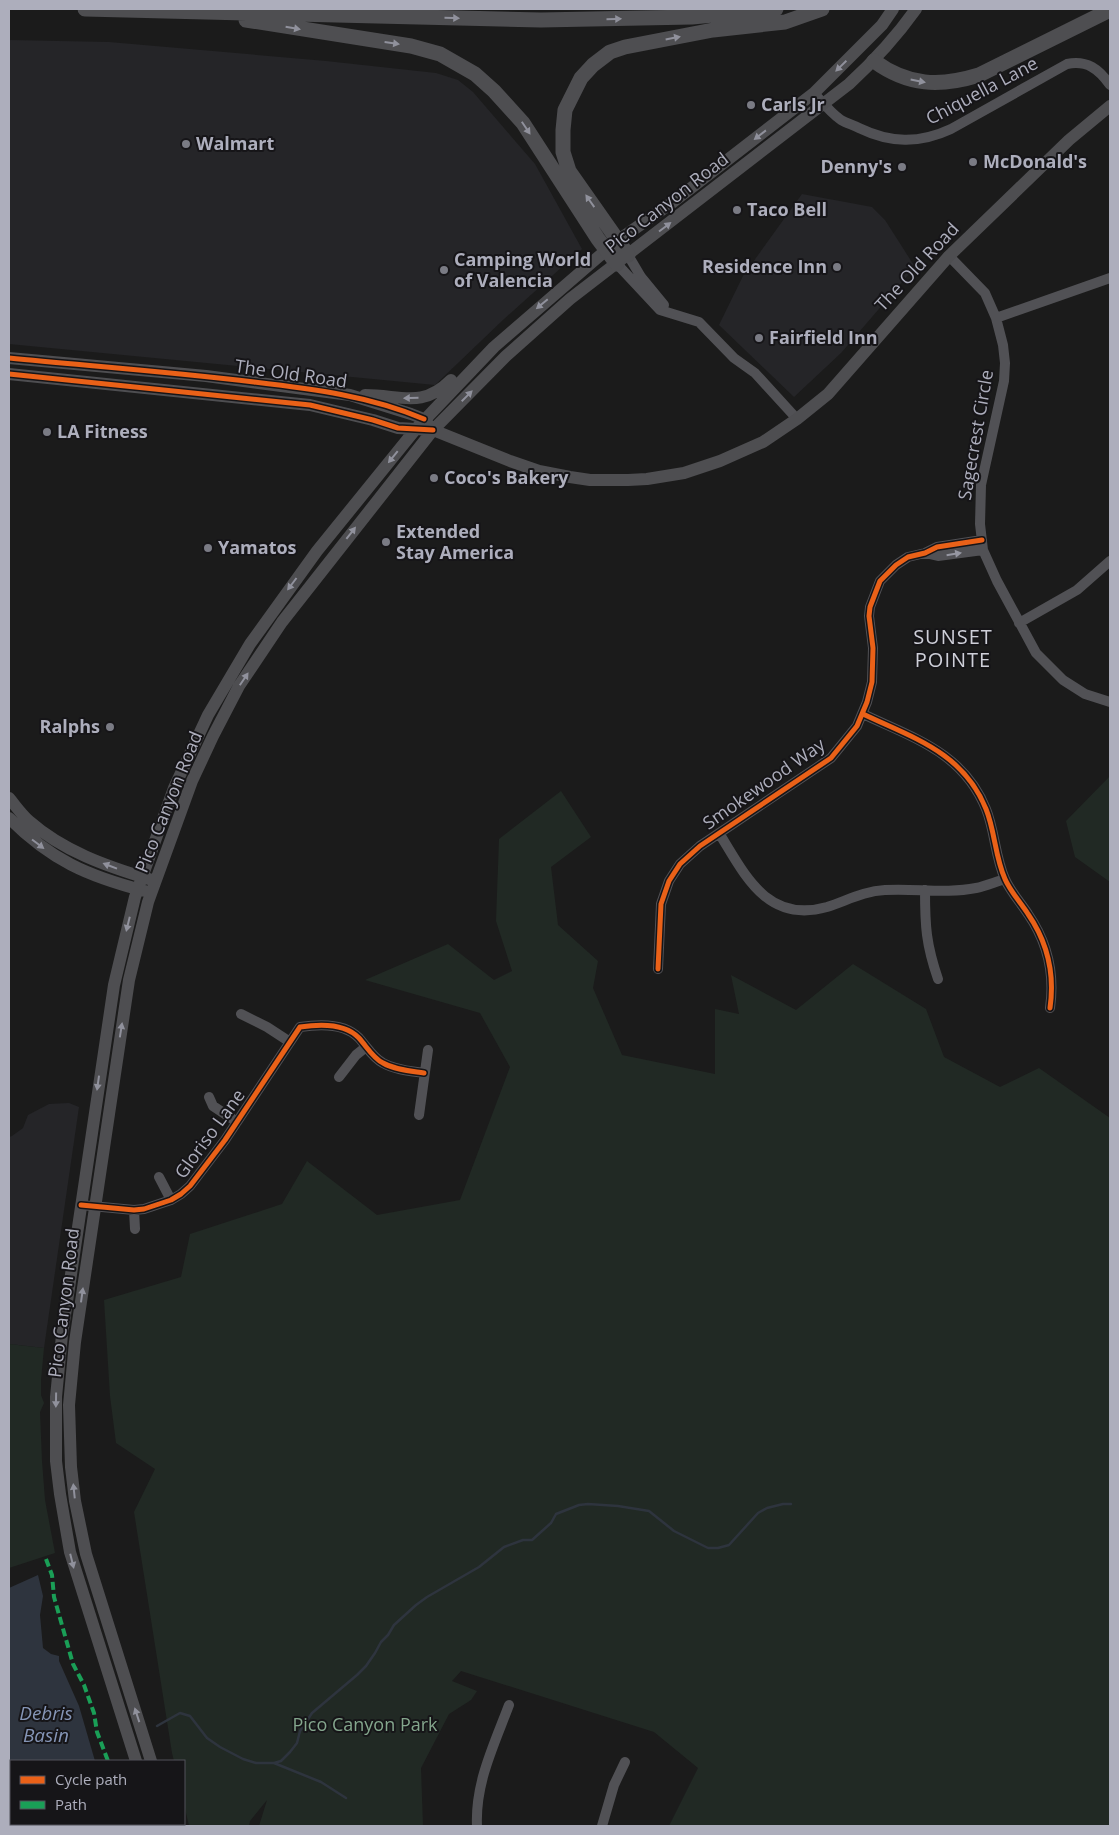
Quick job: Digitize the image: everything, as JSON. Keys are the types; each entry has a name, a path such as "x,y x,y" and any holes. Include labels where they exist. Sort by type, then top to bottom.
{"highway":[{"path":"85,9 541,20 692,17 776,9"},
{"path":"612,245 569,171 563,152 565,110 581,78 610,52 625,47 713,30 785,22 822,9"},
{"path":"874,61 902,77 921,82 941,83 960,81 979,75 1110,10"},
{"path":"193,12 343,37 411,46 440,54 475,74 494,91 523,123 623,259"}],"main road":[{"name":"Pico Canyon Road","path":"136,1760 74,1571 56,1461 56,1388 62,1334 114,985 141,876 182,771 208,715 234,668 272,611 424,419 494,347 612,245 673,202 814,93 868,40 893,9"},
{"name":"Pico Canyon Road","path":"151,1760 86,1554 75,1501 71,1467 70,1405 75,1342 129,980 154,887 192,781 239,686 295,604 432,430 525,338 570,299 824,105 874,61 896,37 913,13"},
{"name":"The Old Road","path":"9,374 310,406 373,420 398,428 432,430 510,461 549,473 590,480 628,480 675,474 720,462 763,442 797,419 828,394 949,256 1062,146 1110,106"},
{"path":"350,395 380,395 414,399 431,395 439,392 480,352 494,347"},
{"name":"The Old Road","path":"9,358 200,375 350,395 424,419"},
{"path":"424,419 432,430"},
{"path":"9,798 28,820 49,836 79,853 111,867 141,876 154,887"},
{"path":"9,818 29,837 65,862 87,873 137,889 154,887"}],"street":[{"name":"Chiquella Lane","path":"814,93 840,120 876,136 889,139 914,140 933,136 950,129 1066,64 1080,63 1092,66 1110,85"},
{"name":"Sagecrest Circle","path":"949,256 984,293 996,318 1004,345 1004,381 981,485 979,509 982,545 996,581 1036,652 1063,680 1085,694 1110,702"},
{"path":"623,259 663,304 682,316 699,322 734,358 755,372 797,419"},
{"path":"996,318 1110,278"},
{"name":"Smokewood Way","path":"658,969 662,904 669,881 688,856 831,758 848,738 863,714 872,682 873,648 869,616 872,600 880,581 896,565 908,557 925,553 938,556 982,545"},
{"path":"1019,622 1077,590 1110,561"},
{"path":"863,714 929,744 959,768 975,788 986,808 1005,879 1041,934 1049,957 1053,976 1050,1008"},
{"path":"719,833 756,890 772,901 792,909 816,909 870,892 884,890 961,890 976,888 1005,879"},
{"path":"925,890 926,935 929,952 938,979"},
{"path":"241,1014 290,1042"},
{"name":"Gloriso Lane","path":"81,1205 134,1210 153,1207 170,1200 190,1186 207,1166 300,1027 316,1025 344,1029 358,1037 366,1047"},
{"path":"339,1077 356,1055 366,1047 377,1060 384,1064 424,1073"},
{"path":"418,1115 428,1050"},
{"path":"209,1097 213,1106 237,1122"},
{"path":"159,1177 170,1200"},
{"path":"134,1210 135,1229"},
{"path":"477,1826 477,1802 480,1784 509,1705"},
{"path":"602,1826 614,1784 626,1762"}],"shaded area":[{"path":"9,40 109,42 326,61 436,73 458,80 473,92 535,164 582,249 504,319 435,385 9,344"},
{"path":"802,194 872,207 885,220 915,267 841,353 794,397 719,325 743,276"},
{"path":"69,1103 79,1107 44,1348 9,1344 9,1137 23,1128 28,1115 49,1104"}],"green space":[{"path":"1110,776 1110,882 1075,857 1066,821"},
{"name":"Pico Canyon Park","path":"561,791 591,837 551,867 558,925 598,961 593,988 622,1055 715,1074 715,1009 739,1014 731,975 796,1010 853,964 926,1009 944,1057 1000,1087 1039,1068 1110,1118 1110,1826 669,1826 698,1768 654,1732 461,1671 452,1681 477,1691 471,1700 449,1714 421,1768 423,1826 259,1826 267,1800 250,1821 249,1826 189,1826 185,1808 185,1760 174,1760 172,1753 134,1512 155,1469 116,1443 110,1396 104,1300 181,1277 190,1234 282,1204 307,1161 377,1215 460,1200 510,1067 480,1013 365,980 448,944 494,980 512,971 496,921 499,839"},
{"path":"9,1344 44,1348 41,1395 44,1403 40,1412 42,1461 45,1500 55,1553 9,1568"}],"water":[{"name":"Debris Basin","path":"38,1575 43,1596 40,1615 43,1648 51,1654 59,1656 59,1661 79,1706 95,1760 10,1760 10,1812 9,1812 9,1588"},
{"path":"48,1825 112,1826 50,1826"}],"waterway":[{"path":"157,1726 180,1713 190,1716 207,1738 243,1759 256,1763 281,1761 297,1743 300,1731 312,1713 366,1666 394,1625 416,1605 479,1567 504,1547 523,1540 532,1540 551,1523 556,1514 579,1505 588,1504 649,1511 674,1531 708,1548 718,1548 729,1545 758,1513 767,1508 791,1504"},
{"path":"274,1763 321,1782 346,1798"}],"marked path":[{"path":"46,1559 52,1575 54,1597 73,1664 84,1685 94,1713 97,1732 108,1760"}],"cycle path":[{"path":"9,358 193,375 341,394 383,404 424,419"},
{"path":"9,374 310,405 398,428 433,430"},
{"path":"658,969 661,904 669,881 680,864 700,846 831,758 857,726 867,702 872,682 873,648 869,616 870,607 880,581 896,565 908,557 925,553 937,547 982,540"},
{"path":"863,714 935,749 964,773 976,790 989,817 999,862 1005,879 1035,925 1045,947 1051,971 1050,1008"},
{"path":"81,1205 134,1210 144,1209 171,1200 181,1194 190,1186 225,1140 300,1027 315,1025 339,1027 359,1038 379,1061 398,1069 424,1073"}],"place":[{"name":"Carls Jr","path":"751,105"},
{"name":"Walmart","path":"186,144"},
{"name":"McDonald's","path":"973,162"},
{"name":"Denny's","path":"902,167"},
{"name":"Taco Bell","path":"737,210"},
{"name":"Residence Inn","path":"837,267"},
{"name":"Camping World of Valencia","path":"444,270"},
{"name":"Fairfield Inn","path":"759,338"},
{"name":"LA Fitness","path":"47,432"},
{"name":"Coco's Bakery","path":"434,478"},
{"name":"Extended Stay America","path":"386,542"},
{"name":"Yamatos","path":"208,548"},
{"name":"Ralphs","path":"110,727"}],"district":[{"name":"SUNSET POINTE","path":"953,648"}]}
